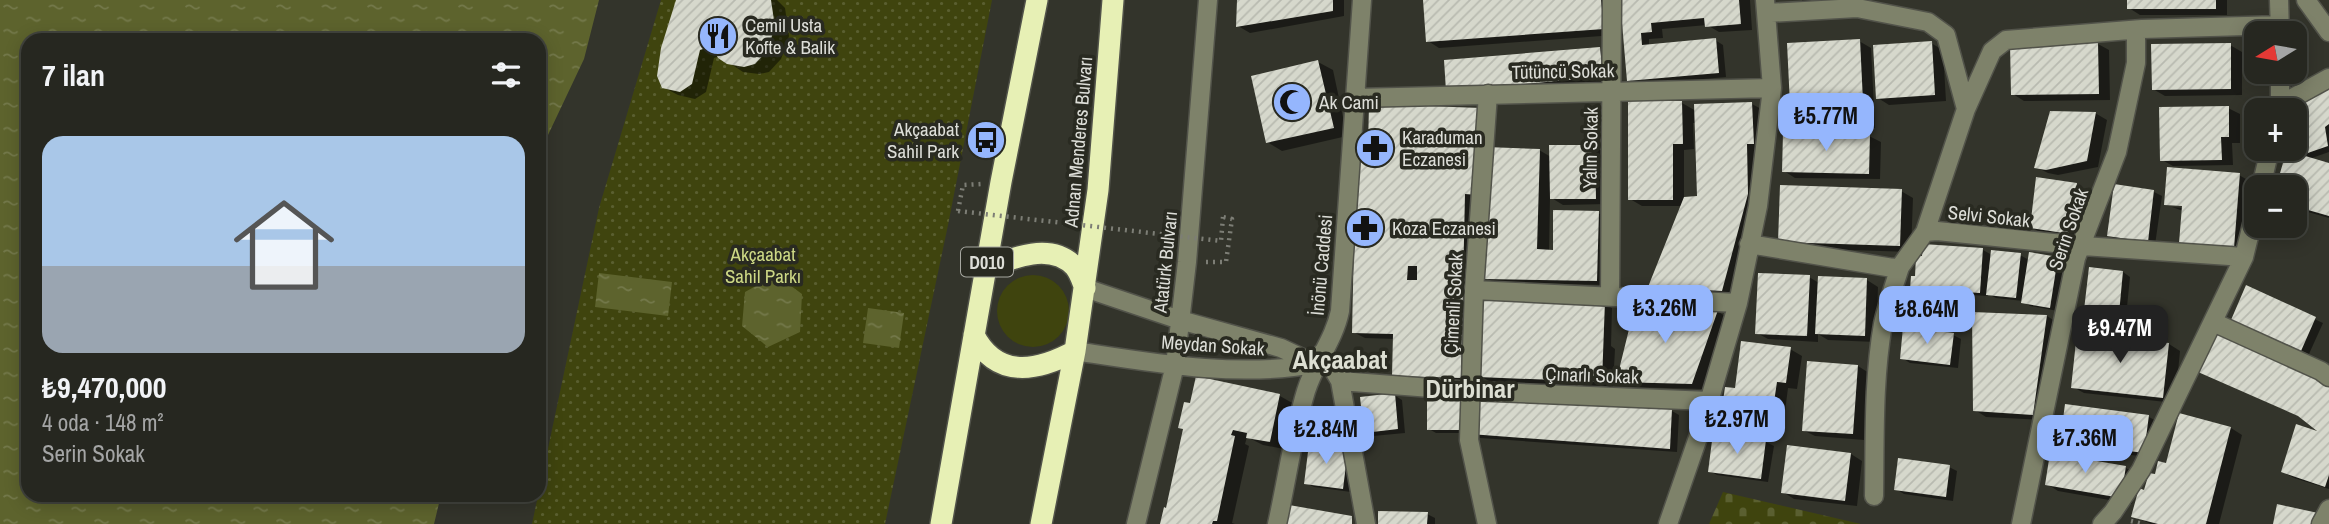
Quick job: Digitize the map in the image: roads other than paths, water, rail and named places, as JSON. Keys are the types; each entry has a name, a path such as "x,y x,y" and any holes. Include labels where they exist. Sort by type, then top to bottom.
{"highway":[{"name":"D010","path":"941,524 1001,183 1037,0"},
{"name":"Adnan Menderes Bulvarı","path":"1041,524 1085,288 1098,190 1112,0"},
{"name":"D010","path":"986,270 1025,254 1051,255 1065,259 1077,269 1085,288"},
{"path":"974,335 981,348 1006,366 1039,367 1075,351"}],"street":[{"name":"Atatürk Bulvarı","path":"1136,524 1175,366 1187,262 1208,0"},
{"name":"İnönü Caddesi","path":"1277,524 1305,394 1319,358 1336,327 1340,311 1362,0"},
{"name":"Yalın Sokak","path":"1610,296 1612,0"},
{"path":"2279,0 2280,21"},
{"path":"2306,0 2329,32"},
{"path":"1668,524 1738,303 1758,206 1772,88 1766,7 1857,8 1928,22 1946,35 1966,108"},
{"path":"1925,232 1966,108 1992,51 2006,40 2136,30 2244,29"},
{"name":"Serin Sokak","path":"2021,524 2076,258 2117,152 2136,63 2136,30"},
{"path":"2294,98 2329,78"},
{"name":"Tütüncü Sokak","path":"1355,98 1772,88"},
{"name":"Çimenli Sokak","path":"1487,524 1469,440 1474,290 1488,94"},
{"name":"Selvi Sokak","path":"1874,496 1875,420 1884,323 1900,267 1925,232 2244,257"},
{"path":"2102,524 2141,470 2244,257 2249,238"},
{"path":"1749,244 1900,267"},
{"name":"Meydan Sokak","path":"1085,288 1180,320 1319,358"},
{"path":"1474,290 1738,303"},
{"path":"2213,322 2322,371 2329,377"},
{"name":"Meydan Sokak","path":"1075,351 1175,366 1280,370 1319,358"},
{"path":"1319,358 1340,381 1366,524"},
{"name":"Çınarlı Sokak","path":"1340,381 1470,391 1709,401"},
{"path":"2321,524 2329,509"}],"water":[{"path":"0,0 599,0 584,59 546,139 546,33 21,33 21,502 439,502 434,524 0,524"},
{"path":"599,273 672,282 668,316 595,307"},
{"path":"776,275 802,294 800,332 768,347 742,326 745,292"},
{"path":"868,308 904,313 899,348 863,343"}],"place":[{"name":"Cemil Usta Kofte & Balik","path":"718,36"},
{"name":"Ak Cami","path":"1292,102"},
{"name":"Akçaabat Sahil Park","path":"986,140"},
{"name":"Karaduman Eczanesi","path":"1375,148"},
{"name":"Koza Eczanesi","path":"1365,228"}],"district":[{"name":"Akçaabat","path":"1340,359"},
{"name":"Dürbinar","path":"1470,388"}],"park label":[{"name":"Akçaabat Sahil Parkı","path":"763,265"}]}
